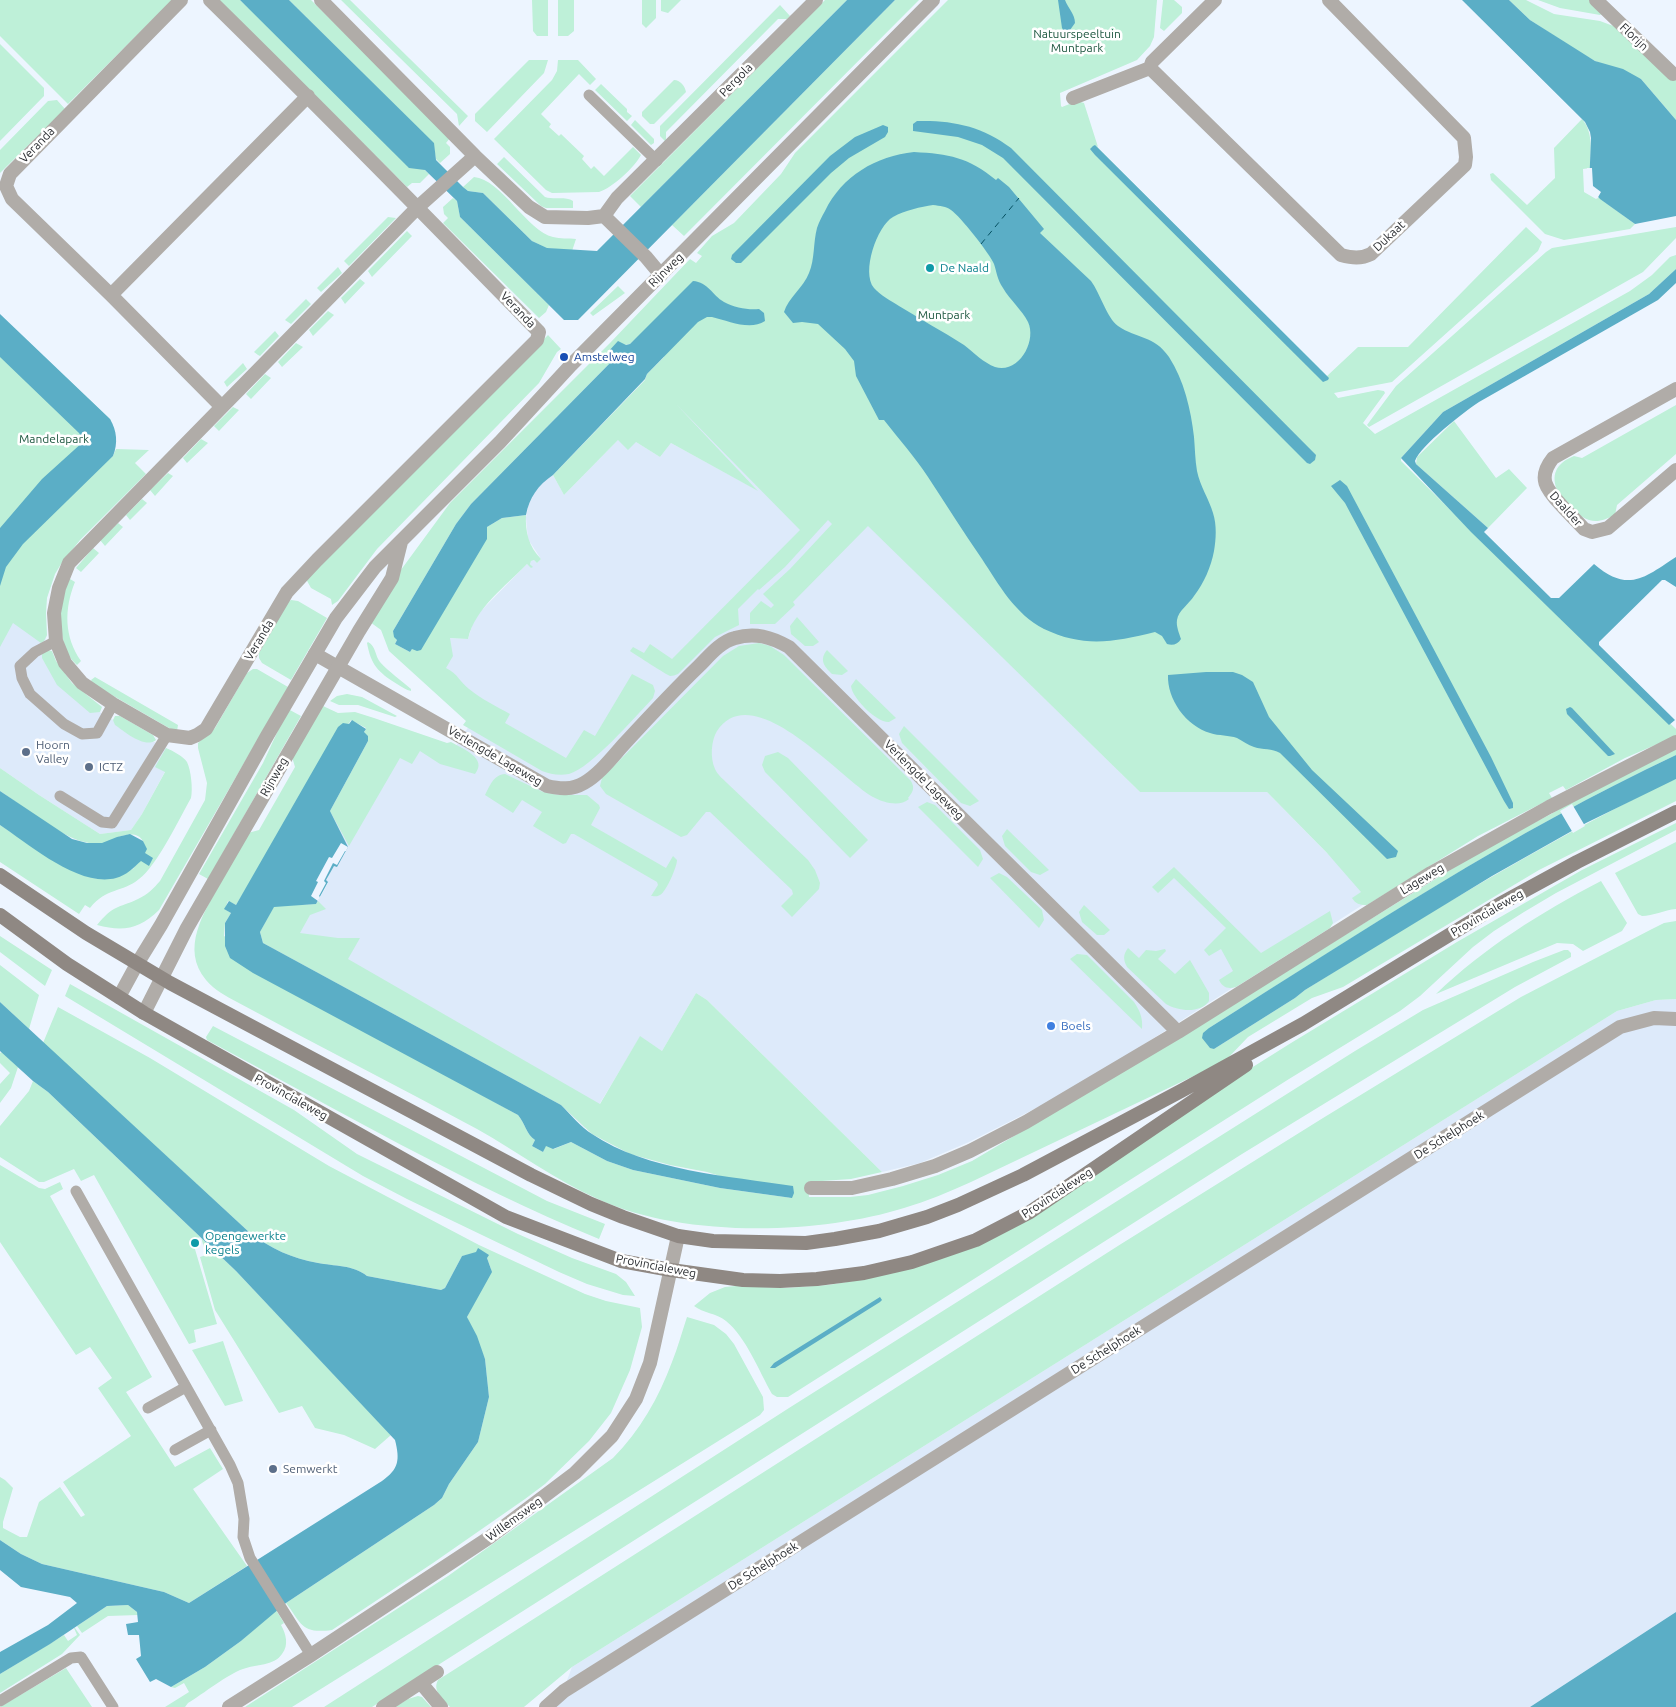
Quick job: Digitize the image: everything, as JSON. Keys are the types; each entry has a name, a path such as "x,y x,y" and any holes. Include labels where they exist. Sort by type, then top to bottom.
{"main road":[{"name":"Provincialeweg","path":"0,874 86,933 162,979 531,1175 591,1204 678,1236 722,1241 806,1243 836,1240 879,1231 927,1217 1023,1175 1303,1024 1500,904 1577,862 1676,812"},
{"name":"Provincialeweg","path":"0,915 67,964 118,998 506,1217 621,1261 743,1280 817,1279 864,1273 912,1262 976,1240 1030,1212 1303,1024"}],"street":[{"name":"Veranda","path":"182,0 10,174 6,186 12,199 222,407"},
{"name":"Veranda","path":"210,0 418,207 539,332 537,340 287,592 206,729 190,738 167,735 113,704 82,683 65,663 56,641 54,613 59,588 69,564 418,207 475,156"},
{"path":"321,0 529,208 545,217 588,218 604,216 646,257 661,275"},
{"name":"Pergola","path":"604,216 618,198 816,0"},
{"name":"Rijnweg","path":"118,998 336,618 375,568 500,442 571,365 933,0"},
{"path":"1073,98 1150,68 1152,62 1215,0"},
{"name":"Dukaat","path":"1150,68 1341,255 1349,258 1363,258 1371,254 1465,165 1464,138 1329,0"},
{"name":"Florijn","path":"1596,0 1673,74"},
{"path":"111,295 308,96"},
{"name":"Daalder","path":"1676,389 1553,458 1547,465 1544,473 1545,483 1549,492 1584,529 1592,532 1608,528 1676,470"},
{"name":"Rijnweg","path":"144,1013 187,928 338,667 392,578 402,541"},
{"name":"Verlengde Lageweg","path":"315,654 547,786 572,788 593,778 671,693 718,647 733,638 748,635 762,635 773,638 789,647 1178,1032"},
{"name":"Lageweg","path":"1178,1032 1447,864 1549,807 1676,742"},
{"name":"De Schelphoek","path":"546,1707 564,1691 1620,1027 1654,1018 1676,1020"},
{"path":"811,1188 852,1188 892,1180 935,1166 970,1151 1026,1122 1178,1032"},
{"name":"Willemsweg","path":"228,1707 311,1655 490,1537 575,1473 612,1436 636,1399 650,1363 678,1236"},
{"path":"383,1707 437,1672"},
{"path":"421,1683 441,1707"}],"lane":[{"path":"589,94 657,161"},
{"path":"56,641 36,652 20,666 22,678 30,694 64,724 82,734 97,733 113,704"},
{"path":"60,796 102,822 112,823 167,735"},
{"path":"76,1191 230,1465 238,1483 244,1519 243,1537 250,1558 311,1655"},
{"path":"148,1408 186,1387"},
{"path":"175,1450 210,1430"},
{"path":"0,1701 70,1658 81,1657 113,1707"}],"shaded area":[{"path":"647,374 849,506 1140,792 1267,792 1372,899 1064,1094 969,1142 920,1163 882,1172 707,1000 696,993 662,1051 640,1037 585,1128 561,1105 263,943 318,901 328,883 325,881 334,865 337,867 330,811 399,732 448,758 473,720 421,650 449,638 468,639 473,623 480,612 527,564 532,568 531,561 534,560 537,563 541,559 528,539 526,518 529,501 536,489 544,481 553,475 564,495 618,440 636,442 660,457 671,443 757,490"},
{"path":"0,613 47,635 45,641 61,685 104,715 175,753 142,814 131,830 100,834 0,768"},
{"path":"1676,999 1676,1612 1530,1707 557,1707 572,1667 1617,1011 1656,1000"}],"green space":[{"path":"0,0 172,0 68,104 0,36"},
{"path":"219,0 240,0 429,174 420,183 412,183 407,187"},
{"path":"289,0 311,0 450,138 446,143 450,147 450,154 440,163 436,159 433,143"},
{"path":"341,0 350,0 468,116 459,126 457,114"},
{"path":"532,0 548,0 548,36 537,36 533,31"},
{"path":"558,0 574,0 574,31 568,36 558,36"},
{"path":"642,0 656,0 656,18 646,28 642,24"},
{"path":"661,0 681,0 668,13 661,11"},
{"path":"825,0 847,0 641,207 630,196"},
{"path":"895,0 919,0 684,236 672,225"},
{"name":"Muntpark","path":"948,0 1157,0 1154,37 1150,46 1137,60 1060,93 1061,106 1077,101 1084,103 1098,147 1095,145 1329,378 1327,376 1358,347 1408,347 1526,227 1542,242 1538,251 1392,382 1334,393 1338,398 1378,390 1384,391 1385,393 1363,423 1375,434 1630,291 1652,275 1670,257 1676,255 1676,269 1649,294 1443,412 1401,458 1401,461 1537,596 1676,729 1676,736 1625,758 1566,790 1563,786 1549,793 1552,798 1478,836 1367,905 1364,905 1356,903 1352,898 1361,892 1327,853 1267,792 1140,792 868,526 793,602 795,605 775,624 750,624 750,613 761,601 771,608 774,605 763,594 790,569 832,524 828,520 785,567 758,589 738,609 739,625 715,637 678,674 670,676 630,651 633,647 644,653 650,644 672,659 800,530 675,403 758,491 671,443 660,457 636,442 628,450 618,440 564,495 553,475 645,380 647,374 664,357 641,334 630,344 614,347 608,352 612,361 471,504 456,524 393,631 397,640 395,644 410,652 487,527 502,518 526,515 529,539 533,549 541,559 537,563 534,560 531,561 530,564 533,567 531,568 527,564 492,598 477,617 468,639 450,638 453,656 446,668 454,673 474,693 510,714 505,723 566,758 584,730 595,736 632,674 653,685 655,691 653,698 589,762 569,774 551,774 542,771 463,725 466,721 389,651 381,630 370,622 395,578 450,503 610,343 690,259 696,263 702,256 697,253 712,236 734,223 781,174 795,153"},
{"path":"1163,0 1174,0 1182,7 1182,13 1164,31 1160,28"},
{"path":"1509,0 1526,0 1554,14 1600,21 1616,27 1676,80 1676,120 1641,79 1595,61 1576,50 1530,20"},
{"path":"1538,0 1590,0 1603,13 1600,15 1560,8"},
{"path":"780,5 790,16 787,19 778,19 666,132 666,142 660,136 660,126"},
{"path":"0,44 44,88 44,96 0,141"},
{"path":"529,60 548,60 544,73 487,132 475,121 475,114"},
{"path":"558,60 578,60 596,79 590,85 579,74 541,114 551,124 549,127 559,136 561,134 584,156 582,159 591,169 594,166 604,176 633,147 641,155 623,176 599,192 552,193 546,190 494,139 552,80 557,71"},
{"path":"674,80 682,84 686,92 654,124 650,124 642,116 642,112"},
{"path":"601,84 632,116 627,121 595,90"},
{"path":"57,100 65,109 0,173 0,150 48,101"},
{"path":"1582,119 1590,136 1590,168 1583,169 1584,192 1596,199 1598,197 1635,224 1630,229 1564,240 1545,234 1491,180 1490,174 1493,173 1527,205 1555,178 1554,148"},
{"path":"635,120 654,139 654,143 651,145 631,125"},
{"path":"504,157 545,197 563,198 573,201 573,208 546,208 541,206 497,164"},
{"path":"474,177 484,180 494,187 534,226 544,233 556,238 576,239 572,251 546,248 532,241 483,193 468,191 463,187"},
{"path":"453,198 457,201 460,217 549,305 546,312 539,318 443,223 448,218 444,214 443,207"},
{"path":"388,217 396,218 349,266 344,261"},
{"path":"1676,227 1676,238 1643,272 1369,427 1367,425 1396,386 1552,248"},
{"path":"407,231 412,236 372,277 368,271"},
{"path":"338,267 342,273 321,292 317,288"},
{"path":"360,279 365,283 345,304 341,298"},
{"path":"618,286 625,293 593,316 590,313"},
{"path":"306,299 311,304 291,324 285,320"},
{"path":"328,311 334,315 313,336 309,330"},
{"name":"Mandelapark","path":"0,315 111,420 104,463 113,456 116,449 149,450 135,463 146,474 80,540 55,574 47,598 47,635 44,641 41,643 13,623 0,647"},
{"path":"275,331 279,336 260,356 254,352"},
{"path":"548,335 561,349 557,352 539,383 377,549 338,601 332,605 331,599 311,588 306,579"},
{"path":"296,343 303,347 282,367 278,362"},
{"path":"243,363 247,369 227,387 224,382"},
{"path":"265,374 271,378 251,399 246,394"},
{"path":"1676,405 1676,454 1617,505 1615,515 1599,521 1589,520 1578,514 1559,494 1555,484 1555,473 1564,461 1574,456 1582,458"},
{"path":"233,407 239,410 219,431 214,426"},
{"path":"1454,421 1496,478 1509,469 1527,488 1488,528 1416,464 1417,457"},
{"path":"201,439 208,443 187,463 183,458"},
{"path":"168,473 173,476 155,496 150,490"},
{"path":"142,499 147,503 130,520 126,515"},
{"path":"118,523 123,527 105,546 100,540"},
{"path":"93,548 99,553 81,572 76,568"},
{"path":"70,579 75,582 69,602 68,623 71,642 81,661 77,665 64,645 61,627 62,599"},
{"path":"291,600 298,601 327,618 291,680 262,663 259,653 287,603"},
{"path":"797,617 819,642 813,646 805,646 791,634 790,626"},
{"path":"368,642 373,646 378,660 411,691 390,680 380,672 371,657"},
{"path":"759,643 770,646 784,655 911,781 913,786 909,799 901,803 877,799 796,737 774,723 752,716 733,717 717,731 713,740 712,755 713,765 717,773 808,860 815,870 820,883 819,889 792,917 781,906 793,894 792,890 710,812 706,812 687,835 681,837 606,794 600,786 602,778 723,656 739,646"},
{"path":"47,650 52,651 56,661 72,683 102,707 100,712 90,713 57,685 42,658 42,654"},
{"path":"827,650 848,671 842,675 832,674 823,660"},
{"path":"257,669 288,687 159,910 145,921 131,927 115,928 97,925 112,910 138,899 153,889 160,881 205,800 207,783 198,743 215,728 247,673"},
{"path":"95,677 178,725 177,731 98,687 91,680"},
{"path":"856,679 896,718 889,722 884,721 866,709 852,691 851,686"},
{"path":"347,694 362,697 397,716 395,717 358,705 339,705 330,701 337,696"},
{"path":"323,706 338,713 355,712 447,743 451,742 472,755 478,763 478,768 475,774 440,764 420,751 412,764 400,758 349,846 330,811 368,741 368,736 364,733 366,728 351,720 236,905 228,901 225,909 231,913 225,923 224,936 460,1083 518,1115 535,1140 532,1146 543,1152 546,1145 554,1149 571,1142 607,1161 633,1170 720,1188 792,1198 707,1172 670,1165 630,1154 592,1134 561,1105 263,943 260,932 274,906 316,904 318,901 326,909 310,915 300,933 338,938 360,938 348,959 600,1104 640,1036 662,1051 696,993 707,1000 882,1172 851,1179 807,1182 809,1197 850,1197 868,1195 903,1186 938,1175 972,1161 1154,1053 1489,846 1580,797 1676,749 1676,755 1555,817 1438,884 1209,1028 1214,1049 1394,935 1573,831 1676,779 1676,801 1539,870 1343,987 1312,998 1248,1037 1228,1058 963,1186 904,1208 870,1217 832,1223 750,1228 709,1226 669,1221 631,1212 598,1199 552,1175 477,1129 216,990 206,980 198,968 195,956 195,943 197,931 207,906 248,833 259,830 295,767 292,757"},
{"path":"288,709 301,716 208,879 199,874 263,763"},
{"path":"115,716 120,716 153,735 156,740 146,742 129,735 115,725 113,720"},
{"path":"904,726 979,801 970,806 961,803 902,743 899,734"},
{"path":"166,748 175,752 187,762 190,770 191,798 153,864 139,879 108,893 96,901 90,908 85,905 79,914 0,862 0,825 61,865 78,873 102,879 133,869 145,852 143,841 139,837 130,834 104,843 95,844 87,843 65,834 0,791 0,768 100,834 131,830 165,772 155,767"},
{"path":"778,752 788,758 868,840 850,858 765,772 762,765 765,756"},
{"path":"505,774 543,792 558,795 587,795 600,808 591,825 666,868 673,856 677,863 665,889 659,896 651,896 658,885 657,882 574,834 571,834 566,843 563,844 533,826 542,812 522,800 513,813 485,795 495,779"},
{"path":"927,802 935,805 980,850 983,859 978,867 918,807"},
{"path":"1676,823 1676,830 1556,893 1494,931 1473,947 1420,996 1400,1011 1289,1079 788,1397 777,1397 772,1394 746,1345 726,1321 694,1306 710,1293 725,1287 786,1288 828,1285 866,1279 957,1253 1291,1043 1457,942 1582,870"},
{"path":"1007,829 1049,870 1040,875 1031,872 1005,846 1002,836"},
{"path":"1676,842 1676,909 1642,916 1638,914 1615,873"},
{"path":"1174,867 1261,953 1330,911 1333,923 1330,928 1236,987 1226,987 1219,980 1233,971 1221,949 1209,956 1204,950 1226,928 1174,878 1158,893 1152,887"},
{"path":"999,873 1007,877 1042,910 1044,920 1039,928 990,878"},
{"path":"1601,881 1627,923 1622,931 1583,951 1573,944 1557,943 1436,994 1474,961 1514,932"},
{"path":"1084,905 1110,930 1104,935 1097,935 1082,922 1079,912"},
{"path":"1676,921 1676,999 1656,1000 1617,1011 572,1667 524,1707 450,1707 439,1695 436,1688 438,1680 1121,1244 1521,997 1664,923"},
{"path":"0,936 52,970 45,986 0,952"},
{"path":"1128,948 1139,958 1146,950 1156,951 1165,949 1166,951 1158,959 1175,974 1190,960 1209,993 1209,1001 1195,1010 1183,1010 1166,1004 1127,967 1124,957"},
{"path":"1564,950 1568,950 1571,953 1571,957 1515,987 1242,1154 372,1707 324,1707 789,1408 1355,1051 1423,1010"},
{"path":"1077,954 1087,955 1134,1002 1141,1015 1142,1029 1070,959"},
{"path":"0,965 39,995 29,1029 0,1002"},
{"path":"70,984 294,1110 357,1154 518,1234 572,1258 616,1274 626,1282 635,1296 623,1295 587,1284 559,1272 363,1176 65,996"},
{"path":"58,1007 150,1058 329,1166 479,1245 585,1294 606,1301 640,1308 642,1327 630,1370 611,1413 589,1441 545,1484 433,1563 332,1630 314,1630 303,1626 286,1603 434,1505 442,1498 449,1484 478,1442 489,1397 485,1359 467,1317 491,1269 487,1258 476,1253 462,1256 445,1288 441,1290 367,1276 350,1268 308,1261 290,1256 266,1244 250,1233 43,1043"},
{"path":"213,1026 547,1201 605,1224 599,1239 449,1170 207,1040 206,1037"},
{"path":"2,1052 18,1067 11,1088 0,1103 0,1084 10,1073 0,1063 0,1053"},
{"path":"33,1081 48,1092 200,1237 192,1239 217,1324 194,1330 196,1342 189,1344 94,1175 81,1181 74,1169 44,1182 39,1182 0,1157 0,1126 29,1091"},
{"path":"0,1165 39,1188 45,1189 60,1182 63,1189 50,1196 152,1377 126,1392 175,1467 210,1448 223,1469 193,1489 247,1566 189,1603 164,1592 42,1564 21,1554 0,1540 0,1477 13,1488 3,1528 20,1537 27,1537 39,1502 60,1487 81,1517 85,1515 63,1482 131,1436 98,1388 112,1378 90,1347 76,1355 0,1242"},
{"path":"201,1238 236,1271 391,1435 375,1449 344,1435 315,1428 302,1406 279,1413 215,1310 200,1257 206,1255"},
{"path":"687,1317 714,1325 726,1334 734,1344 763,1397 764,1410 760,1415 292,1707 245,1707 448,1576 613,1458 632,1437 655,1401 672,1362"},
{"path":"223,1341 243,1401 225,1406 192,1350"},
{"path":"128,1605 138,1615 108,1616 82,1633 77,1626 107,1606"},
{"path":"276,1610 284,1623 281,1625 286,1640 286,1647 279,1658 270,1663 248,1667 237,1672 188,1703 185,1707 165,1707 189,1692 184,1683 175,1688 171,1687 205,1667 241,1641"},
{"path":"74,1628 80,1635 62,1654 0,1693 0,1674 64,1635 68,1641 77,1635"},
{"path":"66,1668 92,1707 0,1707"},
{"path":"418,1696 422,1697 431,1707 395,1707 408,1699"}],"water":[{"path":"240,0 289,0 434,143 436,160 463,187 468,191 483,193 532,241 547,248 597,251 847,0 895,0 578,320 564,320 460,217 457,201 425,170 409,168"},
{"path":"1058,0 1065,0 1074,17 1075,23 1070,30 1064,31 1062,28"},
{"path":"1462,0 1509,0 1530,20 1595,61 1623,69 1641,79 1676,120 1676,216 1635,224 1600,199 1589,187 1591,138 1585,122"},
{"path":"917,121 954,123 966,126 989,134 1011,148 1316,455 1315,460 1310,464 1307,463 1003,158 982,145 958,137 913,131 913,124"},
{"path":"883,125 888,127 885,137 849,158 831,173 741,263 736,263 731,259 732,255 830,156 855,137"},
{"path":"1095,145 1329,378 1328,380 1323,382 1095,155 1090,149"},
{"path":"914,152 958,158 976,166 996,180 998,178 1009,187 1044,229 1040,233 1091,281 1114,322 1125,330 1151,341 1169,357 1179,375 1189,406 1197,471 1213,513 1216,532 1214,551 1207,575 1198,591 1178,617 1177,625 1181,639 1177,643 1167,644 1162,636 1155,632 1112,640 1086,641 1072,639 1044,629 1024,615 1001,589 918,462 884,420 879,420 856,376 854,361 845,349 818,324 793,323 784,312 807,278 812,262 817,228 832,199 851,178 862,170 874,163 900,154","holes":["933,205 951,210 974,236 994,264 998,279 1003,288 1028,322 1030,330 1028,346 1024,354 1012,366 1004,368 995,367 987,363 964,345 882,295 874,288 870,281 869,271 873,250 881,230 887,222 893,217 908,211"]},
{"path":"1676,269 1676,283 1658,300 1479,402 1434,438 1415,461 1416,464 1488,528 1484,532 1551,598 1559,598 1594,564 1606,573 1626,580 1645,576 1676,557 1676,587 1662,580 1599,642 1599,645 1675,720 1669,725 1471,532 1401,458 1443,412 1649,294"},
{"path":"693,281 706,286 728,304 741,308 759,309 764,313 765,321 759,324 746,325 707,317 698,322 553,475 543,483 529,503 526,515 502,518 487,527 487,539 421,650 412,649 410,652 395,644 397,640 394,637 393,631 456,524 471,504 612,361 608,352 618,341 626,345 630,344"},
{"path":"0,314 110,419 114,428 116,446 113,456 23,544 6,567 0,586 0,528 42,479 84,441 79,433 0,357"},
{"path":"1340,480 1347,486 1491,757 1513,803 1513,808 1509,809 1504,801 1345,503 1331,486"},
{"path":"1233,672 1253,682 1269,717 1312,770 1398,851 1396,857 1387,859 1280,753 1274,750 1254,747 1234,737 1210,733 1186,718 1171,693 1168,675"},
{"path":"1570,707 1615,754 1608,756 1567,714 1566,709"},
{"path":"352,720 366,729 364,732 368,736 368,741 330,811 348,847 337,867 334,866 326,880 328,882 316,904 274,907 260,932 263,943 561,1105 588,1131 614,1146 663,1164 689,1170 793,1186 794,1193 792,1198 720,1188 633,1170 607,1161 571,1142 553,1149 546,1146 543,1152 532,1146 535,1140 518,1115 253,973 230,958 225,946 225,923 231,913 224,909 229,901 236,905 338,727 343,723 349,724"},
{"path":"1676,755 1676,779 1586,823 1492,876 1305,990 1214,1049 1210,1048 1202,1038 1203,1033 1209,1028 1438,884 1555,817"},
{"path":"0,791 72,839 87,843 102,843 130,834 143,841 147,849 145,853 153,858 149,866 141,861 127,873 116,878 86,877 71,871 40,853 0,825"},
{"path":"0,1002 250,1233 266,1244 290,1256 308,1261 350,1268 367,1276 441,1290 445,1288 462,1256 476,1252 478,1248 489,1255 487,1258 492,1272 467,1317 477,1336 485,1359 489,1397 478,1442 449,1484 442,1498 286,1603 241,1641 205,1667 171,1687 156,1679 150,1682 136,1659 141,1656 139,1635 128,1635 126,1624 138,1622 137,1612 128,1605 107,1606 0,1674 0,1652 48,1625 77,1603 70,1597 21,1587 0,1570 0,1540 21,1554 42,1564 164,1592 189,1603 388,1477 395,1468 398,1459 395,1440 236,1271 48,1092 0,1051"},
{"path":"880,1297 882,1300 880,1302 775,1368 770,1368 774,1363"},
{"path":"1676,1612 1676,1707 1530,1707"}],"pier":[{"path":"1587,168 1592,168 1593,186 1601,192 1597,199 1587,188"},
{"path":"1572,804 1585,826 1573,833 1560,811"},
{"path":"341,843 348,847 337,865 333,863 324,881 326,883 318,901 311,896 318,882 316,881 329,857 332,858"}],"ferry route":[{"path":"981,244 1019,198"}],"place":[{"name":"De Naald","path":"930,268"},
{"name":"Amstelweg","path":"564,357"},
{"name":"Hoorn Valley","path":"26,752"},
{"name":"ICTZ","path":"89,767"},
{"name":"Boels","path":"1051,1026"},
{"name":"Opengewerkte kegels","path":"195,1243"},
{"name":"Semwerkt","path":"273,1469"}],"park label":[{"name":"Natuurspeeltuin Muntpark","path":"1077,41"}]}
